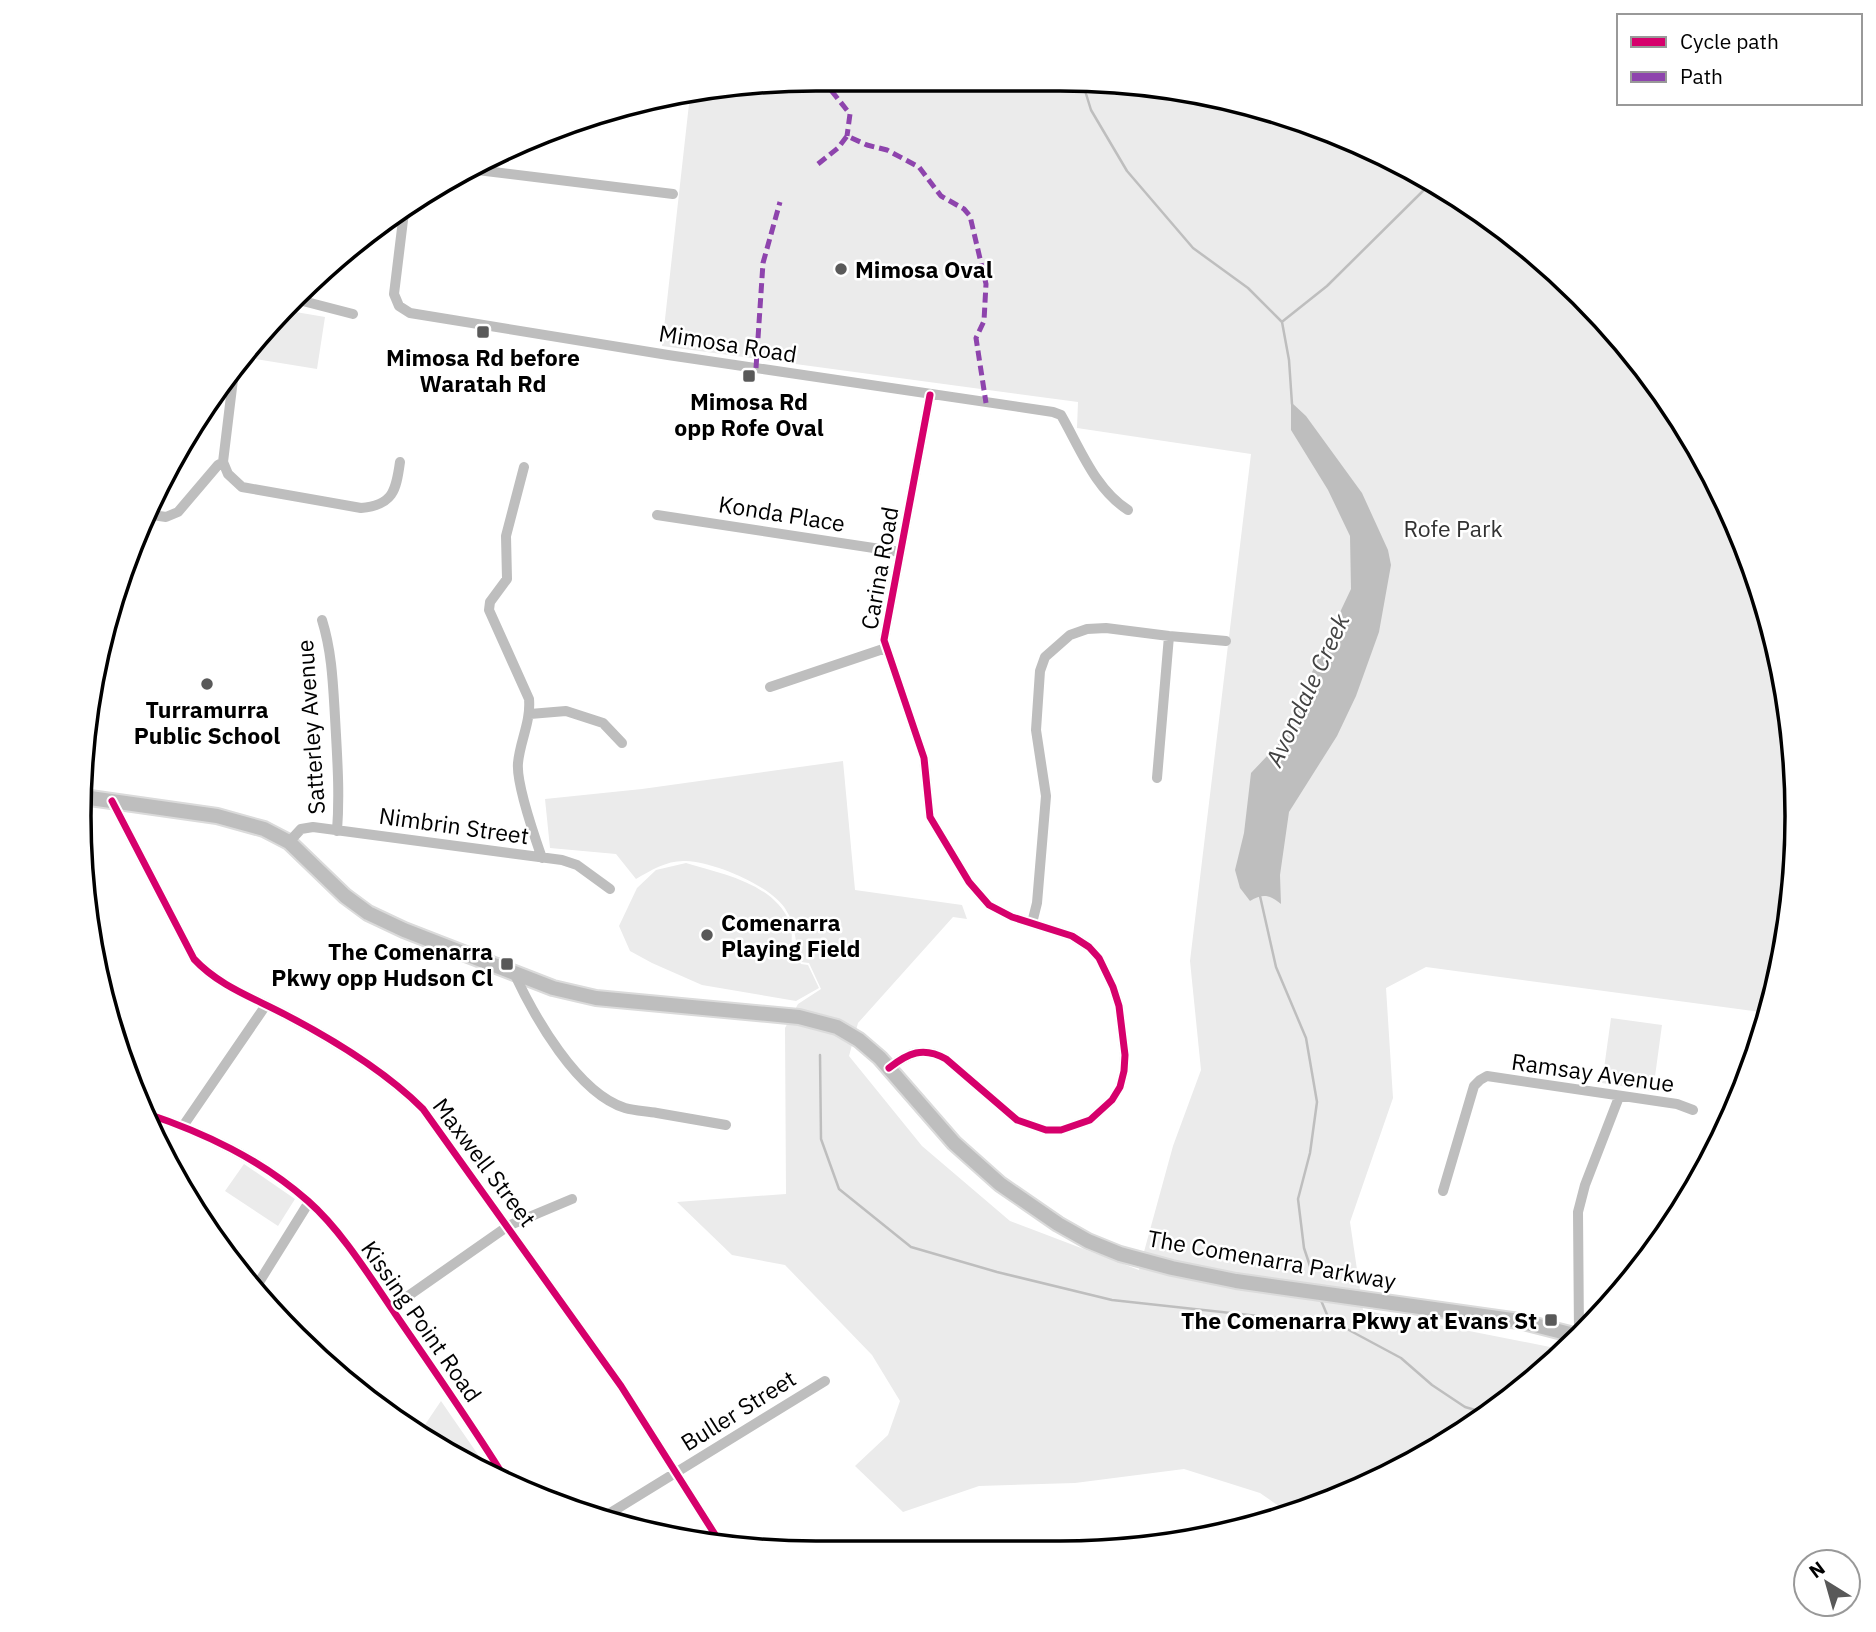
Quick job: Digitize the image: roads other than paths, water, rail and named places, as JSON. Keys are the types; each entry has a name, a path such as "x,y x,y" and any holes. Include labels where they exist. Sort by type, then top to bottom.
{"main road":[{"name":"The Comenarra Parkway","path":"92,799 239,820 264,829 289,842 345,896 368,913 404,930 553,988 596,998 810,1019 850,1034 870,1049 954,1143 1000,1184 1058,1224 1088,1241 1120,1254 1236,1281 1520,1321 1569,1333"}],"street":[{"path":"485,171 673,194"},
{"name":"Mimosa Road","path":"403,220 394,294 399,306 410,313 1053,412 1060,415 1103,490 1128,510"},
{"path":"305,301 353,314"},
{"path":"232,387 223,462 228,474 242,487 361,509 375,507 393,494 400,462"},
{"name":"Carina Road","path":"930,395 885,630 886,648 924,758 930,817 946,847 979,896 1001,913 1032,923"},
{"path":"157,516 166,517 178,512 218,464 223,462"},
{"path":"524,467 506,536 507,579 490,602 489,610 529,699 530,714 517,766 531,828 542,858"},
{"name":"Konda Place","path":"657,515 900,552"},
{"name":"Satterley Avenue","path":"322,620 330,646 335,714 340,795 337,831"},
{"path":"889,1068 913,1052 922,1051 937,1055 946,1059 1017,1120 1046,1130 1076,1126 1102,1111 1120,1087 1124,1071 1124,1033 1113,987 1099,958 1080,940 1032,923 1037,903 1046,796 1036,730 1040,671 1045,657 1070,635 1087,629 1106,628 1226,641"},
{"path":"1157,778 1169,636"},
{"path":"770,687 886,648"},
{"path":"530,714 566,711 603,723 622,743"},
{"name":"Maxwell Street","path":"112,802 194,959 213,977 381,1072 404,1089 440,1131 621,1386 715,1534"},
{"name":"Nimbrin Street","path":"289,842 297,832 306,827 542,858 577,865 610,889"},
{"path":"514,973 526,999 567,1061 591,1088 607,1100 625,1108 726,1125"},
{"path":"183,1126 265,1004"},
{"name":"Ramsay Avenue","path":"1443,1191 1474,1086 1487,1076 1677,1104 1693,1111"},
{"path":"1579,1323 1578,1212 1585,1185 1619,1097"},
{"name":"Kissing Point Road","path":"157,1117 183,1126 244,1156 309,1202 351,1251 497,1467"},
{"path":"391,1308 508,1226 572,1199"},
{"path":"260,1280 309,1202"},
{"name":"Buller Street","path":"613,1512 825,1381"}],"water":[{"path":"1291,402 1306,416 1362,493 1388,550 1391,565 1379,632 1356,696 1337,736 1289,812 1280,875 1281,904 1266,896 1250,901 1240,888 1235,870 1244,833 1251,773 1286,736 1315,665 1351,589 1350,536 1328,490 1291,430"}],"waterway":[{"name":"Avondale Creek","path":"1085,92 1091,110 1127,171 1193,248 1248,288 1282,322 1289,360 1292,404"},
{"path":"1283,321 1327,286 1425,189"},
{"name":"Avondale Creek","path":"1260,896 1276,967 1306,1038 1317,1102 1310,1153 1298,1199 1304,1248 1311,1269"},
{"path":"820,1055 821,1139 839,1189 911,1247 997,1272 1112,1300 1331,1324"},
{"name":"Avondale Creek","path":"1320,1298 1331,1324 1347,1329 1401,1358 1432,1385 1465,1407 1475,1410"}],"place":[{"name":"Mimosa Oval","path":"841,269"},
{"name":"Mimosa Rd before Waratah Rd","path":"483,332"},
{"name":"Mimosa Rd opp Rofe Oval","path":"749,376"},
{"name":"Turramurra Public School","path":"207,684"},
{"name":"Comenarra Playing Field","path":"707,935"},
{"name":"The Comenarra Pkwy opp Hudson Cl","path":"507,964"},
{"name":"The Comenarra Pkwy at Evans St","path":"1551,1320"}],"park label":[{"name":"Rofe Park","path":"1453,528"}]}
